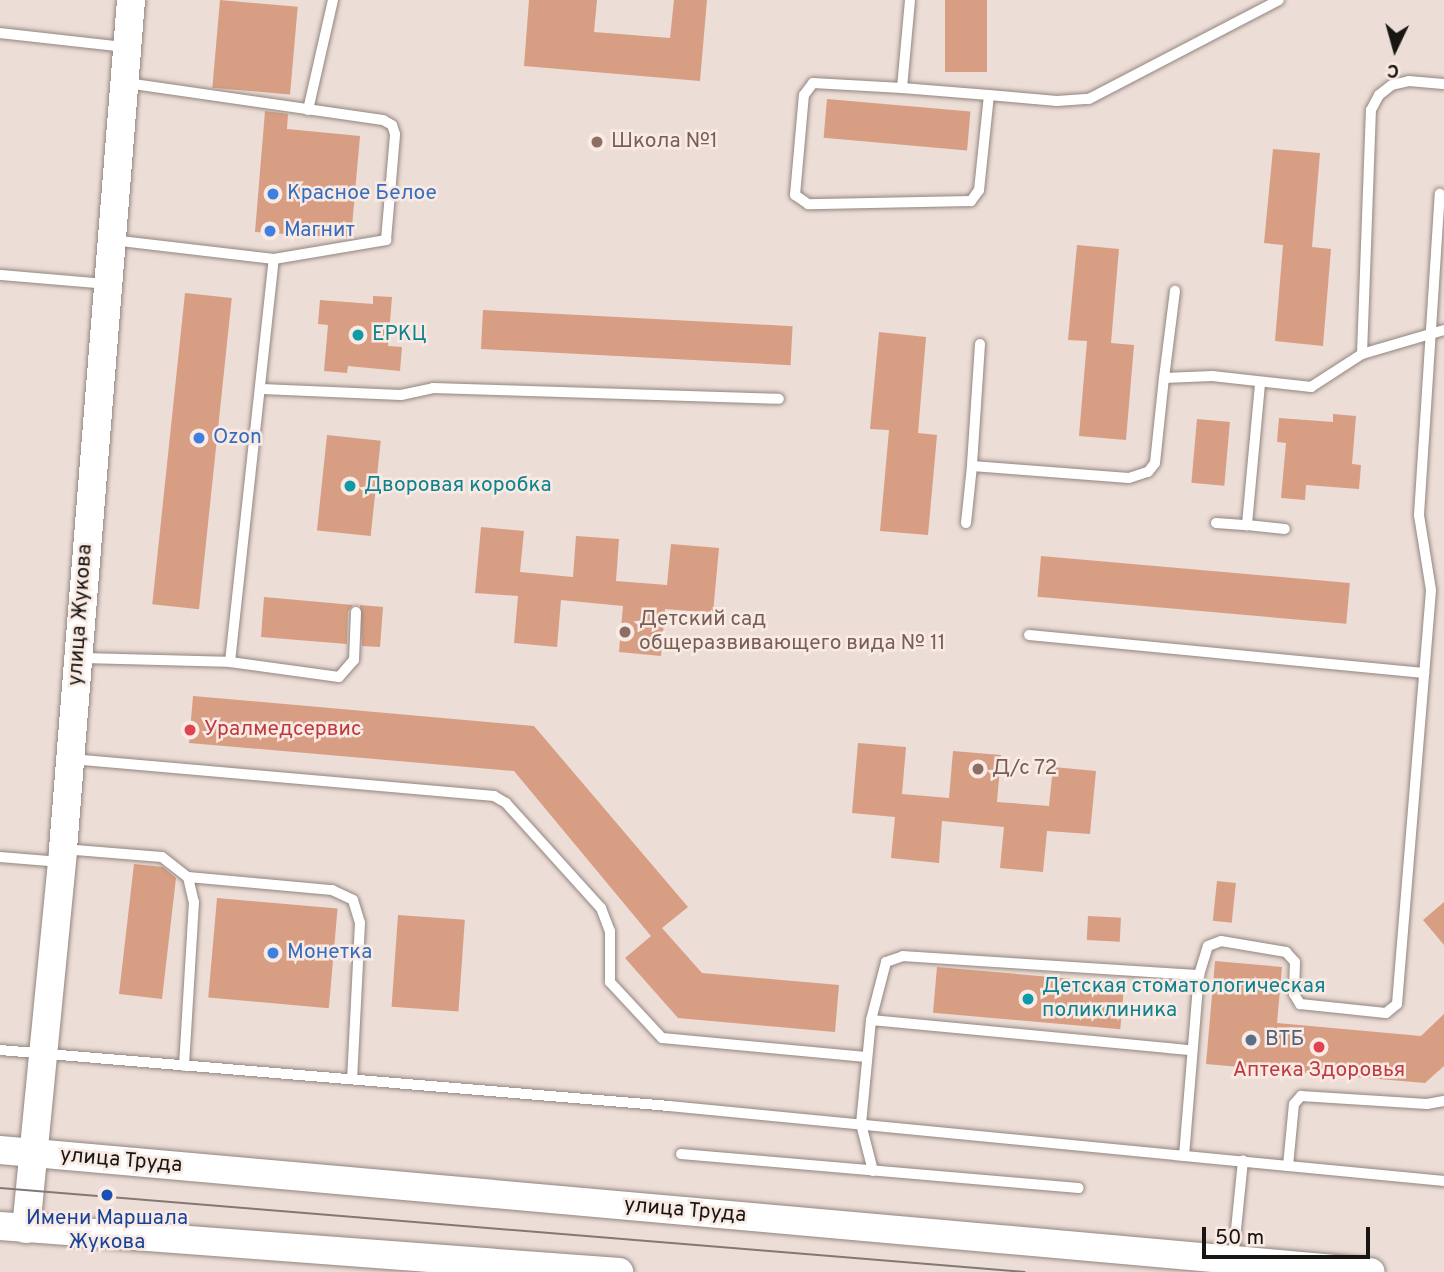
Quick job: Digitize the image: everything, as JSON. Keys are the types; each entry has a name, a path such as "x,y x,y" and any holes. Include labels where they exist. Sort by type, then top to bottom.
{"main road":[{"name":"улица Жукова","path":"13,1228 34,1153 44,1053 131,0"},
{"name":"улица Труда","path":"0,1150 1371,1272"},
{"path":"13,1228 619,1272"}],"lane":[{"path":"308,110 332,0"},
{"path":"902,88 910,0"},
{"path":"989,96 979,190 971,201 808,204 798,200 794,190 808,86 818,82 902,88 1057,102 1089,99 1279,0"},
{"path":"0,33 128,47"},
{"path":"1362,354 1371,110 1379,95 1392,85 1409,81 1443,84"},
{"path":"110,240 274,259 386,240 392,125 125,83"},
{"path":"1184,1156 1190,1050 1199,975 1203,951 1214,942 1280,950 1295,962 1294,994 1300,1004 1386,1013 1396,1007 1431,590 1419,515 1438,331 1440,194"},
{"path":"230,662 262,389 274,259"},
{"path":"0,275 107,284"},
{"path":"972,466 1139,477 1155,463 1158,454 1175,291"},
{"path":"1164,378 1212,376 1260,384 1311,387 1362,354 1438,331"},
{"path":"966,523 980,344"},
{"path":"1247,525 1260,384"},
{"path":"262,389 401,395 433,388 779,399"},
{"path":"1216,523 1285,529"},
{"path":"77,657 230,662 339,677 354,660 356,612"},
{"path":"1029,635 1424,673"},
{"path":"70,759 494,796 506,803 601,908 610,931 610,982 662,1038 866,1057"},
{"path":"0,857 162,857 188,877 332,890 353,900 360,923 352,1079"},
{"path":"184,1066 194,902 188,877"},
{"path":"873,1171 861,1124 866,1057 882,968 903,956 1199,975"},
{"path":"871,1020 1190,1050"},
{"path":"0,1050 861,1124 1444,1181"},
{"path":"1288,1166 1294,1104 1301,1096 1427,1104 1444,1101"},
{"path":"681,1154 1079,1188"},
{"path":"1233,1259 1243,1161"}],"building":[{"path":"220,0 298,7 290,94 212,88"},
{"path":"529,0 597,0 594,32 670,38 674,0 707,0 700,81 524,66"},
{"path":"945,0 987,0 987,72 945,72"},
{"path":"827,99 970,112 967,150 824,138"},
{"path":"265,111 288,114 287,129 360,136 351,238 255,232"},
{"path":"1273,149 1320,153 1312,247 1331,249 1323,346 1275,341 1283,245 1264,243"},
{"path":"1077,245 1119,249 1111,343 1134,345 1126,440 1079,436 1087,341 1068,340"},
{"path":"185,293 232,298 199,609 152,604"},
{"name":"ЕРКЦ","path":"373,296 392,297 388,346 402,347 400,371 348,366 347,373 324,371 328,325 318,324 320,300 373,304"},
{"path":"483,310 793,326 791,365 481,349"},
{"path":"879,332 926,337 918,433 937,435 928,535 880,531 889,430 870,429"},
{"path":"1333,414 1356,416 1352,464 1361,465 1359,489 1306,485 1305,500 1281,498 1286,443 1277,442 1279,418 1333,422"},
{"path":"1197,419 1230,422 1224,486 1191,483"},
{"name":"Дворовая коробка","path":"327,435 381,441 371,536 317,530"},
{"path":"481,527 524,531 520,572 573,577 576,536 619,539 616,581 667,585 671,544 719,548 713,613 665,609 661,656 619,652 623,606 561,600 557,647 514,643 518,596 475,593"},
{"path":"1041,556 1350,583 1346,624 1037,597"},
{"path":"264,597 353,605 348,612 347,644 261,637"},
{"path":"360,605 383,607 380,647 362,646"},
{"path":"193,696 534,726 688,907 662,928 702,973 839,985 835,1032 678,1018 625,958 651,936 514,771 189,743"},
{"path":"858,743 906,747 902,794 949,798 953,751 1001,755 997,802 1049,806 1053,767 1096,771 1090,834 1047,831 1043,872 1000,868 1004,827 942,821 939,863 891,858 895,817 852,813"},
{"path":"134,864 163,867 176,878 162,999 119,994"},
{"path":"1217,881 1236,883 1232,923 1213,921"},
{"name":"Монетка","path":"217,898 338,909 329,1008 208,998"},
{"path":"1444,902 1444,945 1423,920"},
{"path":"398,915 465,920 458,1011 392,1007"},
{"path":"1088,916 1121,918 1120,942 1087,940"},
{"path":"1215,961 1282,967 1277,1023 1421,1036 1444,1014 1444,1066 1425,1083 1206,1064"},
{"name":"Детская стоматологическая поликлиника","path":"937,967 1124,983 1120,1029 933,1013"}],"tram line":[{"path":"0,1188 1025,1272"}],"place":[{"name":"Школа №1","path":"597,142"},
{"name":"Красное Белое","path":"273,194"},
{"name":"Магнит","path":"270,231"},
{"name":"ЕРКЦ","path":"358,335"},
{"name":"Ozon","path":"199,438"},
{"name":"Дворовая коробка","path":"350,486"},
{"name":"Детский сад общеразвивающего вида № 11","path":"625,632"},
{"name":"Уралмедсервис","path":"190,730"},
{"name":"Д/с 72","path":"978,769"},
{"name":"Монетка","path":"273,953"},
{"name":"Детская стоматологическая поликлиника","path":"1028,999"},
{"name":"ВТБ","path":"1251,1040"},
{"name":"Аптека Здоровья","path":"1319,1047"},
{"name":"Имени Маршала Жукова","path":"107,1195"}]}
